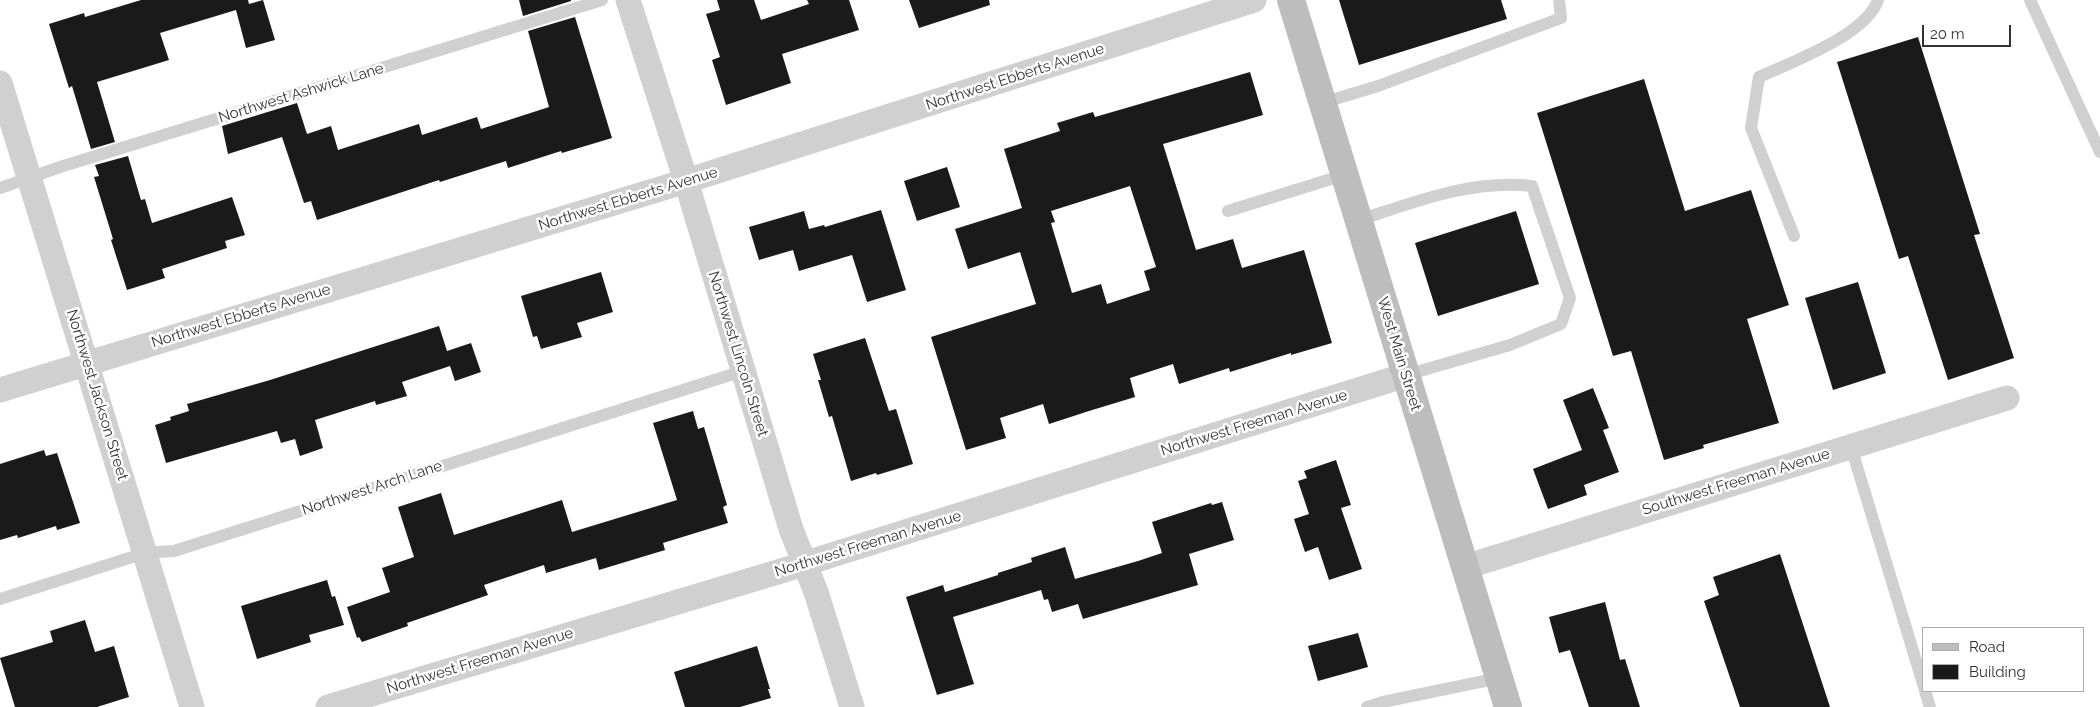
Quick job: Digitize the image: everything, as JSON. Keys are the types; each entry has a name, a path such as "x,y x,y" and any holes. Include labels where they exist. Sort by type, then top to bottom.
{"street":[{"name":"Northwest Lincoln Street","path":"628,0 686,181 792,533 818,598 852,707"},
{"name":"Northwest Ebberts Avenue","path":"0,390 686,181 1254,0"},
{"name":"West Main Street","path":"1291,0 1508,707"},
{"name":"Northwest Jackson Street","path":"0,83 192,707"},
{"name":"Northwest Freeman Avenue","path":"328,707 804,564 1406,375"},
{"name":"Southwest Freeman Avenue","path":"1465,567 2007,398"}],"lane":[{"name":"Northwest Ashwick Lane","path":"0,188 602,0"},
{"path":"1322,102 1378,86 1561,18 1559,0"},
{"path":"1794,236 1751,128 1759,77 1838,41 1875,10 1878,0"},
{"path":"2030,0 2100,152"},
{"path":"1228,212 1344,175"},
{"path":"1358,220 1449,192 1509,183 1532,186 1570,298 1561,324 1510,345 1406,375"},
{"name":"Northwest Arch Lane","path":"0,599 146,553 174,551 743,371"},
{"path":"1851,447 1922,680"},
{"path":"1367,707 1382,702 1499,678"},
{"path":"1925,692 1930,707"}],"building":[{"path":"141,0 248,0 249,4 263,0 275,40 246,48 236,10 160,33 169,60 97,82 115,142 91,149 72,86 69,88 49,24 84,13 85,17"},
{"path":"519,0 571,0 571,1 523,16"},
{"path":"717,0 754,0 761,20 809,4 807,0 849,0 859,30 782,54 791,83 726,105 712,60 720,57 706,14 720,10"},
{"path":"909,0 989,0 990,5 919,28"},
{"path":"1339,0 1501,0 1507,19 1359,65"},
{"path":"575,17 612,138 562,153 561,151 508,168 506,161 440,182 439,180 317,220 311,201 304,203 282,137 228,154 222,126 297,103 307,134 331,126 338,150 419,124 422,135 477,117 481,129 549,107 528,31"},
{"path":"1918,37 1980,234 1974,235 2014,358 1948,380 1908,256 1899,259 1837,62"},
{"path":"1250,72 1263,115 1163,144 1196,250 1233,239 1242,268 1304,250 1332,343 1291,355 1291,353 1230,372 1229,368 1179,384 1173,364 1130,378 1135,397 1049,424 1043,404 1000,418 1006,438 966,450 931,337 1036,304 1020,252 968,269 955,229 1022,208 1004,149 1060,131 1057,123 1093,112 1095,117","holes":["1130,186 1156,267 1144,271 1150,290 1107,304 1101,284 1072,293 1051,223 1055,222 1051,211"]},
{"path":"1644,79 1685,211 1751,190 1789,305 1747,319 1779,423 1703,445 1704,448 1664,460 1631,351 1613,356 1537,113"},
{"path":"128,156 141,200 145,199 152,223 232,197 245,235 225,241 227,248 162,269 165,278 127,290 94,177 99,176 95,165"},
{"path":"947,167 960,207 917,221 904,181"},
{"path":"881,210 906,290 867,302 852,255 799,271 793,250 759,260 749,227 804,211 809,229 824,225 825,227"},
{"path":"1516,211 1539,284 1438,316 1415,243"},
{"path":"601,272 613,312 577,323 582,337 541,349 537,336 533,337 521,296"},
{"path":"1858,282 1886,373 1833,390 1805,298"},
{"path":"439,326 447,351 471,343 481,372 455,381 450,366 402,382 407,396 376,405 375,401 315,420 323,448 300,456 295,439 281,443 277,431 166,463 155,425 171,420 170,417 189,411 187,404 270,380"},
{"path":"865,338 889,411 896,409 913,464 851,481 832,416 829,417 818,380 821,380 813,354"},
{"path":"1593,388 1609,428 1603,430 1619,472 1584,485 1587,495 1548,509 1533,469 1582,450 1563,400"},
{"path":"693,411 698,429 704,427 727,505 723,507 728,523 663,543 665,550 599,570 596,558 546,573 544,565 484,585 488,595 407,623 408,626 362,642 359,637 357,638 347,607 390,592 382,568 414,557 398,507 441,493 454,535 562,500 572,532 677,500 653,423"},
{"path":"44,450 46,456 57,453 80,523 57,530 56,526 18,538 17,535 0,540 0,464"},
{"path":"1336,460 1351,505 1341,508 1362,569 1329,580 1318,547 1305,552 1294,519 1309,514 1298,481 1307,478 1304,471"},
{"path":"1222,502 1234,540 1189,554 1198,585 1083,619 1078,604 1052,612 1048,599 1044,600 1041,590 953,617 974,684 937,695 906,597 943,585 945,592 998,575 998,573 1032,562 1031,558 1065,547 1075,579 1138,561 1162,553 1152,522 1211,503 1212,505"},
{"path":"1780,554 1830,707 1740,707 1704,601 1719,595 1713,577"},
{"path":"327,580 332,597 335,596 344,625 309,635 311,642 257,659 241,606"},
{"path":"1605,602 1620,660 1625,659 1640,707 1589,707 1570,650 1559,653 1549,617"},
{"path":"85,620 95,652 114,646 129,697 97,707 15,707 0,658 53,642 50,631"},
{"path":"1358,633 1368,667 1318,681 1308,646"},
{"path":"757,646 771,698 740,707 685,707 674,672"}]}
